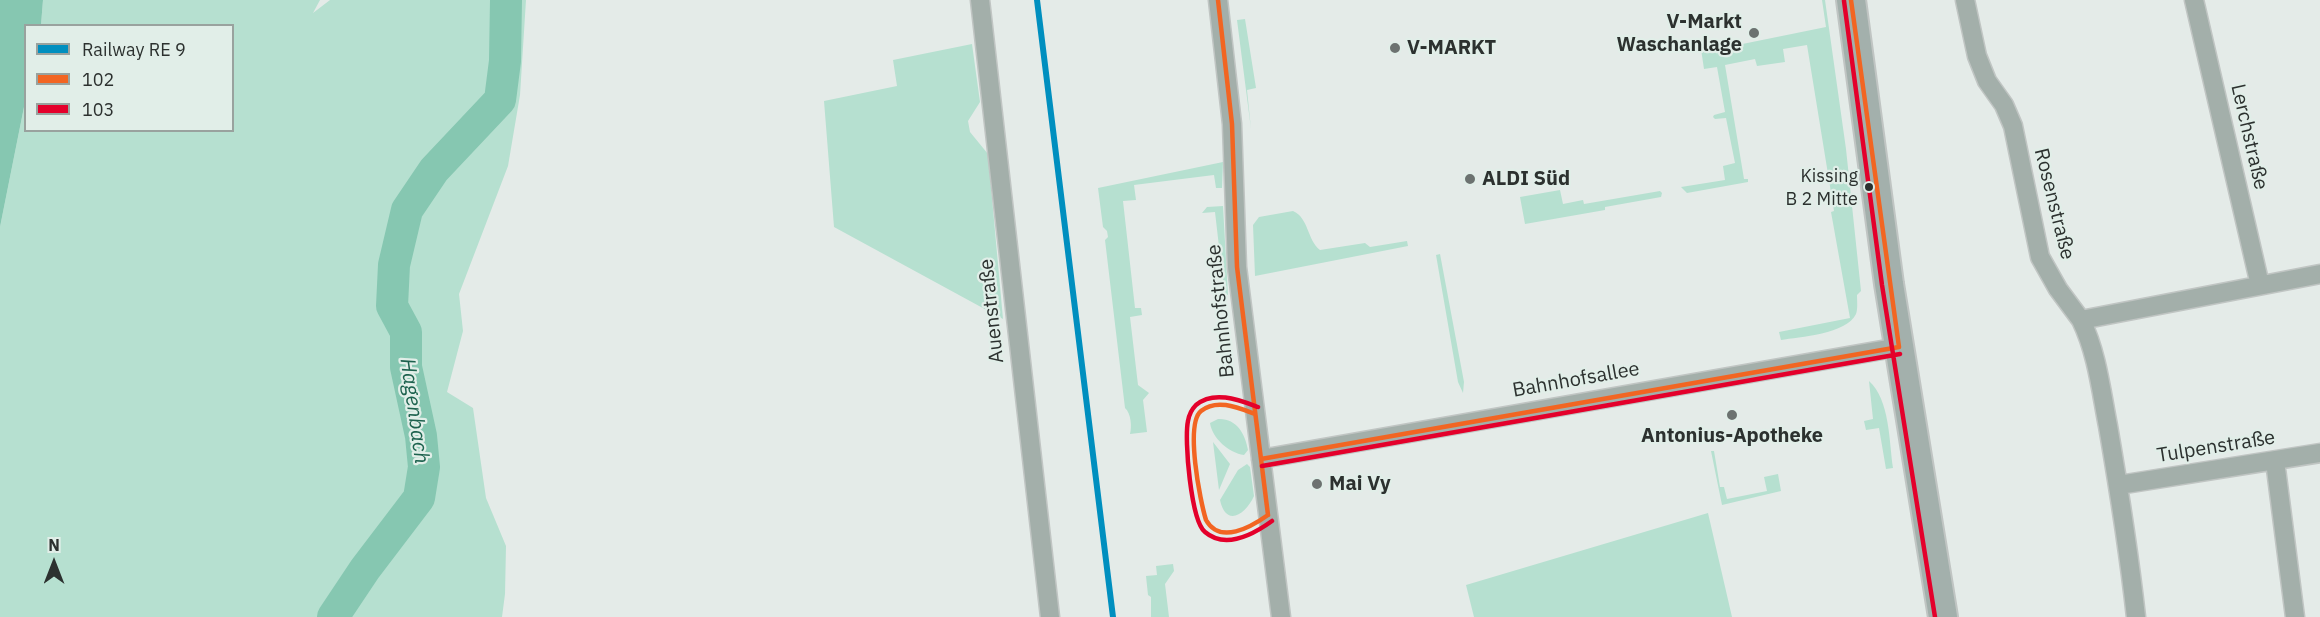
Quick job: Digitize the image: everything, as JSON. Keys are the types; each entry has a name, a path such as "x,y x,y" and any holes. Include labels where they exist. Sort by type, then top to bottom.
{"main road":[{"path":"1851,0 1899,347 1943,617"}],"street":[{"name":"Auenstraße","path":"980,0 1050,617"},
{"name":"Bahnhofstraße","path":"1218,0 1232,124 1237,267 1281,617"},
{"name":"Rosenstraße","path":"1965,0 1977,56 1987,81 2004,105 2013,126 2040,257 2058,289 2082,320"},
{"name":"Lerchstraße","path":"2194,0 2260,285"},
{"path":"2136,617 2118,485 2092,341 2082,320 2320,274"},
{"name":"Bahnhofsallee","path":"1261,459 1899,347"},
{"name":"Tulpenstraße","path":"2118,485 2320,453"},
{"path":"2275,461 2295,617"}],"shaded area":[{"path":"0,0 43,0 41,24 24,24 24,107 0,227"},
{"path":"43,0 320,0 313,13 330,0 526,0 520,95 508,166 459,294 463,331 447,392 473,408 486,498 506,546 502,617 0,617 0,227 24,107 24,132 234,132 234,24 41,24"},
{"path":"1822,0 1825,0 1846,149 1861,291 1857,295 1856,314 1843,326 1810,336 1781,340 1779,332 1850,318 1831,212 1834,211 1807,45 1783,49 1785,62 1757,66 1755,59 1725,65 1744,179 1748,179 1748,182 1687,193 1681,187 1725,180 1723,166 1735,163 1726,118 1715,119 1713,117 1725,112 1717,67 1704,69 1701,49 1707,47 1708,51 1826,27"},
{"path":"1245,19 1256,88 1247,90 1251,129 1237,20"},
{"path":"972,44 980,102 968,121 970,132 988,154 1003,319 834,227 824,101 897,86 893,60"},
{"path":"1223,162 1222,188 1216,188 1214,175 1134,185 1136,200 1123,201 1135,308 1141,308 1142,315 1130,317 1138,385 1149,393 1143,400 1147,432 1130,434 1105,240 1108,237 1103,227 1098,188"},
{"path":"1560,190 1563,204 1583,200 1584,204 1660,191 1662,193 1661,197 1605,207 1605,210 1525,224 1520,197"},
{"path":"1223,206 1228,295 1215,296 1211,292 1224,290 1215,212 1202,213 1207,207"},
{"path":"1293,211 1302,219 1320,250 1365,243 1370,247 1407,241 1408,246 1255,276 1253,225 1259,217"},
{"path":"1440,254 1464,382 1463,393 1458,382 1436,255"},
{"path":"1869,381 1876,389 1885,410 1893,468 1886,469 1879,428 1866,430 1864,421 1873,419"},
{"path":"1218,419 1230,421 1242,432 1248,450 1244,455 1222,444 1214,434 1210,423"},
{"path":"1213,442 1230,464 1219,490"},
{"path":"1711,451 1714,451 1720,487 1724,487 1727,499 1767,491 1764,477 1778,474 1781,491 1722,505"},
{"path":"1247,464 1250,467 1254,496 1241,513 1231,516 1223,509 1220,500 1238,470"},
{"path":"1708,513 1732,617 1474,617 1466,585"},
{"path":"1173,564 1174,571 1165,584 1169,617 1151,617 1151,597 1148,595 1146,576 1157,575 1156,566"}],"waterway":[{"name":"Hagenbach","path":"333,617 365,569 419,498 424,467 421,436 406,367 406,332 392,306 394,265 407,210 434,170 500,100 505,61 506,0"}],"transit line":[{"path":"1037,0 1113,617"},
{"name":"102","path":"1218,0 1232,124 1237,267 1268,515"},
{"name":"102","path":"1851,0 1899,347"},
{"name":"103","path":"1844,1 1882,285 1935,617"},
{"name":"102","path":"1261,459 1899,347"},
{"name":"103","path":"1262,466 1900,354"},
{"name":"103","path":"1258,407 1235,399 1219,397 1203,400 1192,410 1187,430 1192,497 1200,525 1205,532 1222,540 1248,535 1272,521"},
{"name":"102","path":"1255,414 1221,405 1207,407 1201,411 1196,419 1194,431 1195,463 1203,510 1206,520 1212,527 1227,533 1245,528 1268,515"}],"place":[{"name":"V-Markt Waschanlage","path":"1754,33"},
{"name":"V-MARKT","path":"1395,48"},
{"name":"ALDI Süd","path":"1470,179"},
{"name":"Kissing B 2 Mitte","path":"1869,187"},
{"name":"Antonius-Apotheke","path":"1732,415"},
{"name":"Mai Vy","path":"1317,484"}]}
